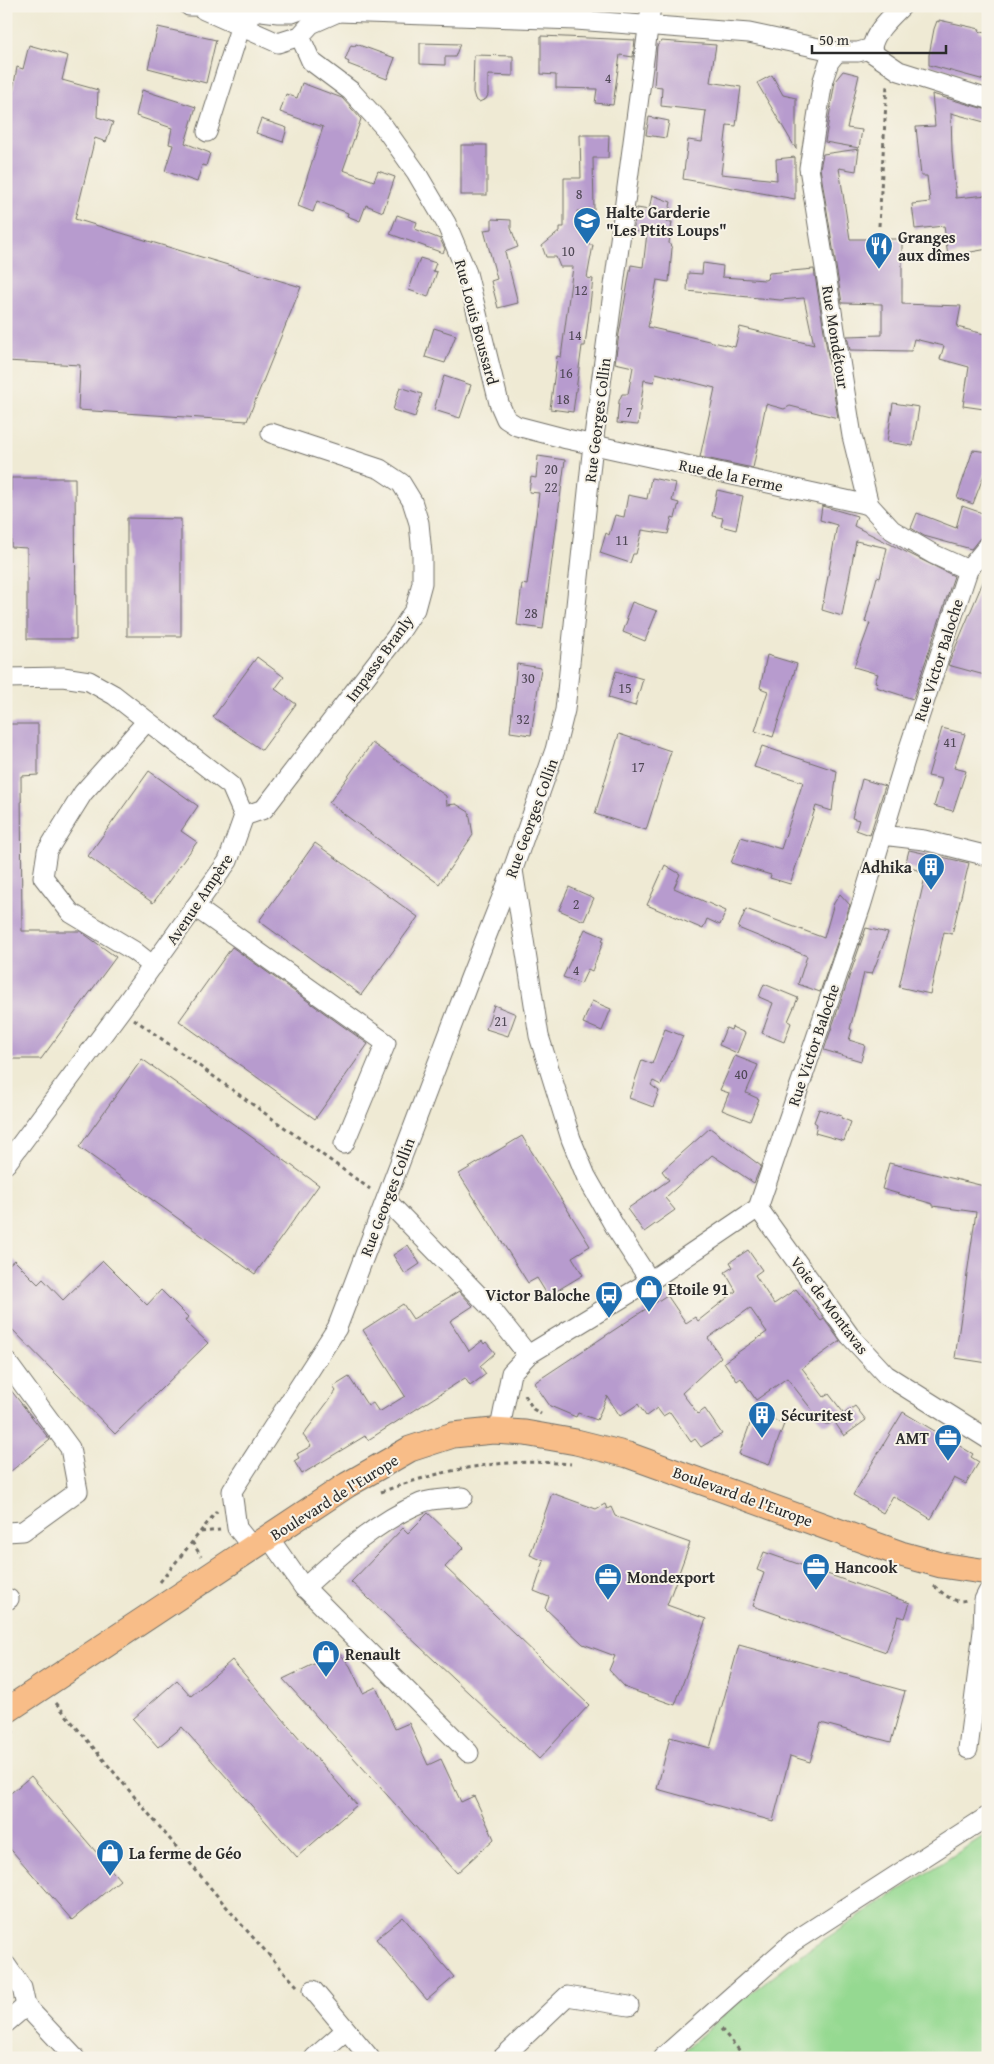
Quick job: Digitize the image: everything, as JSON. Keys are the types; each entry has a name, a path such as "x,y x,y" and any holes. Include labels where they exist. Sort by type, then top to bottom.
{"main road":[{"name":"Boulevard de l'Europe","path":"13,1719 261,1543 347,1485 410,1449 453,1435 494,1431 525,1433 576,1442 628,1455 901,1554 941,1565 988,1572"}],"street":[{"path":"193,7 230,6 292,13 306,8 337,12 577,13 648,26 749,33 837,52 858,52 872,48 872,43 886,23 902,6"},
{"name":"Rue Georges Collin","path":"232,1490 337,1328 513,869 555,750 565,710 594,444 651,6"},
{"path":"193,7 241,25 278,43 300,36 311,24 337,12"},
{"path":"207,132 241,25 258,10"},
{"name":"Rue Louis Boussard","path":"300,36 312,61 351,91 384,127 416,172 446,224 467,273 499,403 506,419 517,426 594,444"},
{"path":"868,50 899,71 988,99"},
{"name":"Rue Mondétour","path":"837,52 829,62 823,80 809,168 852,436 869,505 892,530 933,554 968,570"},
{"name":"Impasse Branly","path":"244,816 264,809 394,640 414,609 422,583 419,523 412,501 400,483 380,469 271,434"},
{"name":"Rue de la Ferme","path":"594,444 869,505"},
{"name":"Rue Victor Baloche","path":"758,1208 858,916 882,835 968,570 988,546"},
{"path":"6,678 63,678 89,681 114,695 232,786 244,816"},
{"path":"147,721 83,793 47,851 43,877 71,913 134,951 153,966"},
{"name":"Avenue Ampère","path":"6,1164 121,1010 228,861 244,816"},
{"path":"882,835 924,840 988,856"},
{"path":"513,869 539,1036 572,1139 586,1176 615,1228 650,1281"},
{"path":"195,907 386,1043 344,1144"},
{"path":"386,1200 489,1306 528,1355"},
{"path":"494,1431 501,1423 511,1373 528,1355 650,1281 758,1208"},
{"name":"Voie de Montavas","path":"758,1208 850,1336 886,1375 988,1439"},
{"path":"6,1361 70,1448 78,1492 23,1531 6,1532"},
{"path":"232,1490 237,1528 261,1543 470,1753"},
{"path":"304,1588 347,1549 385,1522 423,1502 463,1497"},
{"path":"968,1749 986,1596"},
{"path":"662,2058 793,1942 988,1816"},
{"path":"6,1965 22,1988 26,2006 75,2058"},
{"path":"313,1990 370,2058"},
{"path":"502,2058 567,1996 629,2006"},
{"path":"6,2022 26,2006"},
{"path":"314,2058 346,2030"}],"path":[{"path":"879,226 887,83 892,66"},
{"path":"121,1010 386,1200"},
{"path":"377,1493 422,1478 483,1464 544,1462 574,1465"},
{"path":"156,1587 232,1490"},
{"path":"932,1584 951,1599 960,1602 986,1596"},
{"path":"48,1708 63,1697"},
{"path":"55,1702 240,1923 302,1991 313,1990"},
{"path":"6,1736 13,1719"},
{"path":"709,2015 746,2058"}],"green space":[{"path":"988,1833 988,2058 676,2058 736,2004 802,1954"}],"building":[{"path":"939,20 980,29 979,31 988,34 988,81 929,65 934,29"},
{"path":"158,27 216,40 206,83 148,68"},
{"path":"541,36 635,40 633,57 620,55 613,105 595,103 597,89 556,88 556,75 541,74"},
{"path":"661,41 716,45 710,82 741,87 736,126 727,125 721,174 777,180 776,159 795,157 795,199 683,179 688,140 702,142 706,111 661,106 662,87 654,86 657,46"},
{"path":"420,43 460,44 455,57 445,57 445,65 420,64"},
{"path":"356,44 395,58 387,79 348,64 349,62 345,60 351,45 355,46"},
{"path":"29,45 68,56 62,80 98,90 97,117 113,122 106,142 95,138 75,219 301,287 247,421 78,410 80,365 6,361 6,89 13,90 17,67 23,69"},
{"path":"474,55 513,56 513,76 488,75 488,95 486,99 479,102 475,99 473,92"},
{"path":"843,71 859,75 847,128 862,130 859,148 825,142 835,81"},
{"path":"772,75 783,95 796,98 796,149 757,83"},
{"path":"302,83 342,98 361,119 343,170 374,181 378,171 395,177 383,212 366,205 360,221 347,216 348,213 317,201 313,212 298,206 323,127 280,112 286,94 297,98"},
{"path":"142,90 196,107 185,143 210,153 206,166 202,165 197,182 165,171 173,145 169,144 172,128 136,116"},
{"path":"932,94 988,110 988,123 951,113 956,198 988,195 988,249 948,256 944,226 915,229 912,204 930,202 927,176 921,176 916,127 935,126"},
{"path":"649,117 669,121 666,138 646,135"},
{"path":"261,119 287,128 283,142 256,133"},
{"path":"580,135 609,135 608,158 593,158 594,211 577,211 589,245 593,245 587,278 593,279 585,346 582,346 573,412 550,409 557,356 561,357 573,267 560,267 556,257 546,257 542,246 560,231 560,227 564,227 564,178 581,178"},
{"path":"461,145 487,145 487,195 461,195"},
{"path":"859,149 856,171 839,168 850,239 902,239 902,304 961,306 957,327 988,335 988,385 984,409 963,406 969,367 940,359 944,346 914,339 911,351 850,350 847,336 882,335 882,304 842,303 820,168 823,154"},
{"path":"652,195 671,202 667,222 672,222 669,243 672,248 669,282 657,280 648,327 735,347 740,327 814,345 804,298 780,300 687,291 688,273 702,274 703,263 723,266 722,277 765,280 769,273 814,269 838,418 790,406 784,409 766,404 753,468 700,457 715,388 656,373 654,382 644,380 638,425 617,423 619,401 622,394 628,394 633,367 615,363 619,334 631,265 643,267 647,233 633,231 637,208 649,210"},
{"path":"397,215 417,222 415,229 440,239 445,249 443,253 390,234"},
{"path":"492,219 511,220 511,228 518,247 505,252 518,303 498,308 491,281 497,279 484,230 492,229"},
{"path":"420,258 436,263 433,271 437,272 428,297 409,290"},
{"path":"434,328 456,335 445,363 425,357"},
{"path":"444,376 471,385 460,418 434,410"},
{"path":"400,387 422,394 415,417 393,410"},
{"path":"893,403 919,407 913,446 887,442"},
{"path":"973,450 988,452 988,464 973,504 957,498"},
{"path":"538,456 565,460 543,629 517,625 522,584 527,585 539,493 529,492 531,477 536,478"},
{"path":"11,478 75,478 76,639 27,639 27,548 11,547"},
{"path":"651,478 676,483 672,501 679,503 675,518 672,517 668,534 642,530 636,554 633,554 630,563 600,553 606,533 609,535 615,515 624,517 628,495 647,499"},
{"path":"717,490 743,496 736,530 721,526 723,518 712,516"},
{"path":"822,506 857,516 854,526 954,576 913,699 876,687 878,683 875,682 878,674 854,667 870,623 865,622 877,577 880,578 887,548 856,541 842,616 822,610 837,525 820,520"},
{"path":"962,506 988,515 988,535 980,538 971,549 924,536 911,528 917,513 956,528"},
{"path":"127,518 181,519 181,636 127,636"},
{"path":"988,570 988,676 948,665"},
{"path":"632,602 657,611 645,641 623,632"},
{"path":"767,655 797,664 773,737 755,731 768,691 760,688"},
{"path":"257,657 284,677 275,689 296,704 262,750 213,717"},
{"path":"517,664 541,668 531,735 510,732"},
{"path":"616,671 643,679 635,706 608,698"},
{"path":"6,724 38,724 38,775 21,776 22,931 80,931 116,957 41,1059 6,1059"},
{"path":"942,728 965,734 954,768 966,771 953,811 934,806 942,779 928,776"},
{"path":"619,734 671,751 646,830 595,814"},
{"path":"372,743 446,796 447,805 456,804 469,812 473,835 439,884 329,803"},
{"path":"762,746 837,771 832,811 816,806 790,884 770,878 771,875 731,863 741,837 781,849 803,782 754,767"},
{"path":"149,771 198,806 181,831 197,842 153,903 88,856"},
{"path":"862,779 885,786 870,835 856,830 859,820 852,818"},
{"path":"315,843 418,917 361,995 259,921"},
{"name":"Adhika","path":"909,850 969,863 952,934 944,932 930,994 899,987 926,873 905,866"},
{"path":"665,865 680,874 674,888 726,911 720,925 707,919 703,929 647,905"},
{"path":"569,887 594,898 584,921 559,910"},
{"path":"840,894 850,905 820,992 798,984 807,956 738,928 746,909 824,938 834,903"},
{"path":"866,928 888,933 872,974 864,973 850,1029 852,1030 849,1040 865,1045 861,1061 824,1050"},
{"path":"585,929 604,937 592,971 588,969 581,984 563,977"},
{"path":"232,947 368,1044 315,1119 179,1021"},
{"path":"764,984 798,998 788,1021 791,1023 784,1042 762,1033 773,1003 759,997"},
{"path":"592,1001 611,1009 602,1031 583,1023"},
{"path":"494,1005 516,1014 508,1036 486,1029"},
{"path":"732,1027 745,1033 737,1053 719,1045 726,1028 731,1030"},
{"path":"665,1029 683,1036 661,1085 653,1081 651,1085 659,1091 653,1107 629,1098 642,1060 652,1064"},
{"path":"735,1056 758,1065 746,1093 759,1099 750,1121 722,1110 729,1093 720,1090"},
{"path":"142,1059 319,1185 255,1274 79,1147"},
{"path":"819,1109 842,1116 841,1118 851,1122 844,1141 815,1133 817,1124 814,1122"},
{"path":"710,1128 761,1166 754,1183 712,1155 665,1198 675,1210 644,1232 627,1209 669,1180 662,1171"},
{"path":"522,1136 590,1246 572,1257 583,1275 548,1296 537,1278 528,1283 459,1174"},
{"path":"889,1163 988,1187 988,1363 955,1358 976,1212 933,1206 933,1204 882,1189"},
{"path":"408,1245 420,1264 405,1274 393,1255"},
{"path":"748,1250 762,1270 755,1275 774,1304 796,1289 821,1321 824,1319 840,1341 802,1368 824,1397 829,1394 843,1412 829,1424 823,1424 787,1378 756,1400 741,1378 737,1381 724,1362 767,1332 750,1308 708,1338 721,1357 682,1393 698,1414 705,1409 722,1434 701,1447 695,1439 691,1442 670,1412 663,1416 657,1408 646,1416 638,1404 620,1416 607,1396 597,1420 578,1413 576,1417 550,1406 534,1383 667,1295 686,1323 695,1317 698,1321 736,1291 725,1272 733,1267 730,1262"},
{"path":"14,1260 38,1284 43,1279 63,1300 103,1261 147,1305 161,1290 188,1317 185,1321 208,1343 115,1434 6,1323 6,1267"},
{"path":"459,1291 473,1306 450,1321 469,1351 482,1341 484,1344 486,1342 495,1353 480,1366 486,1374 470,1386 465,1378 368,1440 365,1436 302,1474 294,1461 299,1458 297,1454 311,1446 303,1435 336,1391 333,1387 349,1377 368,1406 373,1403 379,1412 405,1396 363,1330 403,1304 413,1319"},
{"path":"6,1384 50,1440 6,1475"},
{"path":"855,1406 866,1420 844,1436 834,1421"},
{"name":"AMT","path":"903,1412 973,1454 971,1457 979,1462 966,1484 954,1478 931,1519 893,1496 883,1513 853,1495"},
{"name":"Sécuritest","path":"754,1413 784,1424 769,1465 739,1454"},
{"name":"Mondexport","path":"552,1493 596,1509 605,1504 607,1509 611,1507 615,1516 690,1543 667,1605 706,1619 675,1705 626,1688 609,1670 615,1656 583,1644 545,1608 549,1597 534,1591 544,1561 530,1555"},
{"path":"428,1513 464,1547 445,1567 589,1705 539,1759 351,1582 403,1528 408,1533"},
{"name":"Hancook","path":"764,1552 910,1603 905,1618 898,1616 886,1652 753,1606 764,1573 757,1570"},
{"path":"739,1645 905,1691 891,1742 821,1723 810,1762 790,1756 773,1821 657,1789 670,1737 710,1748"},
{"path":"339,1652 350,1666 363,1693 376,1687 395,1729 409,1723 428,1765 441,1759 461,1802 474,1796 494,1839 457,1873 283,1679"},
{"path":"232,1660 357,1805 297,1857 182,1727 158,1747 133,1719 177,1680 191,1696"},
{"path":"31,1776 120,1880 72,1920 6,1844 6,1797"},
{"path":"403,1917 454,1977 427,2000 376,1939"}],"place":[{"name":"Halte Garderie \"Les Ptits Loups\"","path":"587,245"},
{"name":"Granges aux dîmes","path":"879,270"},
{"name":"Adhika","path":"931,891"},
{"name":"Etoile 91","path":"649,1313"},
{"name":"Victor Baloche","path":"609,1319"},
{"name":"Sécuritest","path":"762,1439"},
{"name":"AMT","path":"948,1462"},
{"name":"Hancook","path":"816,1591"},
{"name":"Mondexport","path":"608,1601"},
{"name":"Renault","path":"326,1678"},
{"name":"La ferme de Géo","path":"110,1877"}]}
